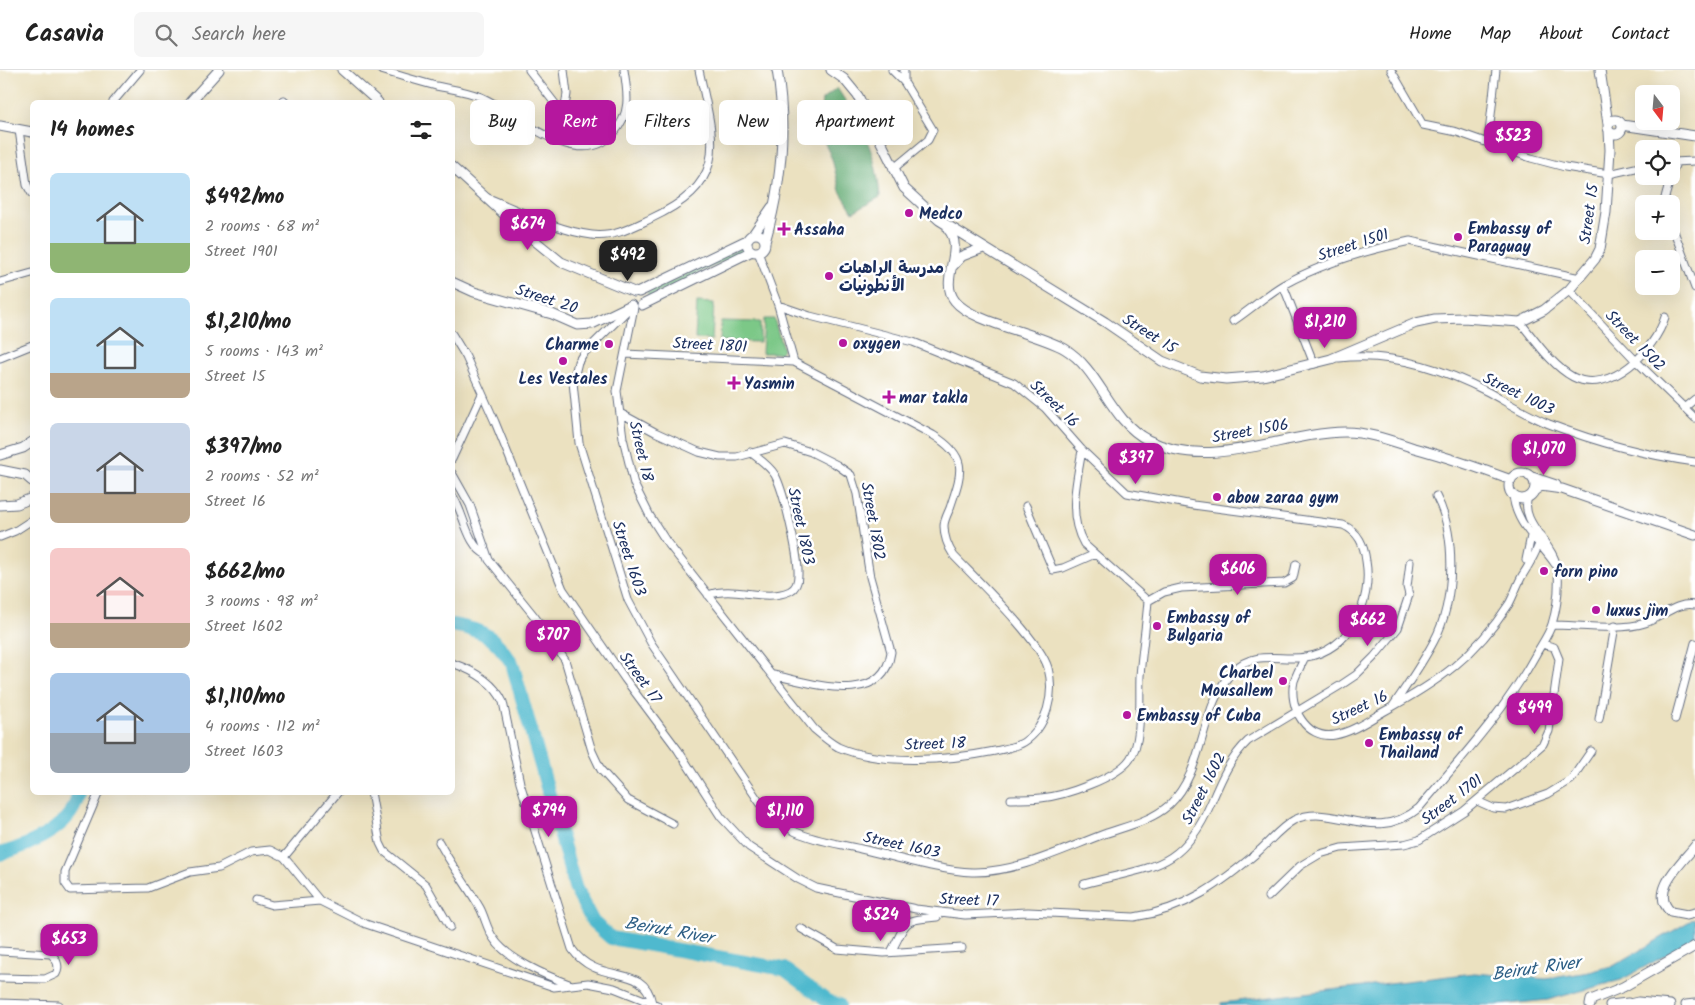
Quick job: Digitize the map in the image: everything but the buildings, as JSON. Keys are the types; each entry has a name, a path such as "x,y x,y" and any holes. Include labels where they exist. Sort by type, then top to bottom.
{"street":[{"path":"115,100 140,70"},
{"path":"193,100 219,70"},
{"path":"342,70 376,100"},
{"path":"381,70 480,97 558,142 588,146 610,137 622,124 628,107 624,70"},
{"path":"529,70 553,100"},
{"path":"564,70 566,100"},
{"path":"487,198 576,232 603,236 629,229 662,213 698,188 711,166 710,121 699,70"},
{"path":"755,252 763,248 775,203 782,119 778,70"},
{"name":"Street 15","path":"832,70 844,79 858,96 893,169 908,194 939,220 1105,322 1149,354 1192,373 1236,379 1263,376 1331,359 1416,323 1463,318 1520,322 1544,310 1569,290 1580,278 1595,259 1602,241 1610,150 1615,127"},
{"path":"892,70 904,82 933,132 928,140 893,169"},
{"path":"904,70 904,82"},
{"path":"1391,70 1423,124 1488,142 1556,166 1609,174 1635,168"},
{"path":"1488,142 1496,70"},
{"path":"1600,70 1605,102 1615,127 1695,136"},
{"path":"0,126 30,132"},
{"path":"19,130 27,185 30,190"},
{"path":"1680,162 1695,161"},
{"path":"455,170 561,262 637,292 644,298 635,306 629,296 637,292 747,240 754,234 775,203"},
{"name":"Street 1506","path":"939,220 954,239 951,268 951,291 954,301 962,309 980,318 1038,337 1066,350 1082,363 1126,422 1148,440 1180,451 1215,453 1308,435 1364,433 1450,458 1511,480"},
{"path":"754,234 763,236 765,242"},
{"path":"747,240 747,246 755,252 778,306 794,362"},
{"path":"1677,240 1695,288"},
{"name":"Street 1501","path":"1233,321 1283,285 1329,264 1382,247 1410,241 1580,278"},
{"path":"951,268 962,256 983,248"},
{"name":"Street 20","path":"455,283 474,292 544,311 577,325 592,324 755,252"},
{"path":"0,282 30,274"},
{"path":"1283,285 1314,364"},
{"name":"Street 1502","path":"1569,290 1637,362 1695,418"},
{"name":"Street 18","path":"635,306 617,391 626,458 641,499 659,531 773,675 800,713 819,733 838,746 876,757 938,759 973,755 1023,743 1040,726 1051,689 1043,654 954,556 946,541 945,520 961,475 960,463 952,450 932,435 794,362"},
{"name":"Street 1603","path":"635,306 610,326 583,354 578,362 573,382 579,443 615,563 628,600 651,643 760,803 772,816 795,832 900,858 972,872 1011,867 1052,853 1143,821 1168,805 1180,792 1194,768 1202,736 1222,687 1240,664 1254,658 1305,657"},
{"name":"Street 16","path":"778,306 913,342 1014,383 1039,403 1120,488 1133,495 1193,505 1333,523 1350,528 1359,537 1368,572 1368,588 1362,612 1350,630 1332,646 1305,657"},
{"path":"1520,322 1552,360 1575,378 1588,382 1600,381 1637,362 1659,333 1665,317"},
{"name":"Street 17","path":"455,339 466,356 563,589 625,679 678,750 730,828 757,853 816,888 941,912 965,915 1036,912 1134,917 1150,915 1180,906 1207,892 1295,820 1314,816 1376,824 1399,821 1418,808 1480,737 1505,705 1552,625 1559,585 1557,568 1554,554 1526,512 1531,494"},
{"path":"0,358 30,346"},
{"name":"Street 1801","path":"625,354 794,362"},
{"name":"Street 1003","path":"1331,359 1382,356 1428,367 1487,392 1534,417 1602,443 1694,460"},
{"path":"455,452 482,394"},
{"path":"1684,408 1695,399"},
{"name":"Street 1802","path":"620,413 699,452 720,457 737,456 775,446 790,445 836,464 851,475 857,494 870,577 891,652 888,664 876,680 851,689 773,675"},
{"path":"0,455 23,448 30,443"},
{"path":"1082,450 1073,512 1078,533 1084,544 1148,600"},
{"name":"Street 1803","path":"708,595 731,591 769,596 791,590 796,586 798,576 796,552 777,480 768,467 750,452"},
{"path":"0,470 30,478"},
{"path":"1557,568 1545,552 1536,548 1516,512 1513,495 1509,488 1511,480 1517,474 1545,480 1562,489 1695,535"},
{"path":"1529,476 1534,483 1531,494"},
{"path":"455,478 470,505 487,555 493,566 526,605 565,660 592,750 606,778 628,800 673,824"},
{"path":"1513,495 1520,499 1542,486 1562,489"},
{"path":"1392,707 1434,640 1445,611 1450,569 1449,538 1447,520 1436,496"},
{"path":"0,505 30,502"},
{"path":"455,502 470,534 479,549 487,555"},
{"path":"1026,506 1054,570 1096,554"},
{"path":"0,537 15,531 30,521"},
{"name":"Street 16","path":"1296,711 1304,725 1326,736 1341,733 1392,707 1450,672 1467,656 1506,608 1541,535"},
{"name":"Street 16","path":"1522,577 1531,536"},
{"name":"Street 1602","path":"1084,884 1157,865 1174,856 1192,840 1203,822 1235,753 1248,741 1356,675 1398,628 1409,595 1410,562"},
{"path":"1148,600 1164,592 1180,588 1284,583 1293,578 1296,564"},
{"path":"1011,799 1042,798 1064,793 1108,776 1129,761 1135,746 1138,724 1140,675 1148,600"},
{"path":"1552,625 1614,626 1644,624 1678,605 1695,606"},
{"path":"1599,719 1614,626"},
{"path":"1675,719 1695,643"},
{"name":"Street 1701","path":"1268,897 1300,866 1320,854 1341,848 1404,844 1419,840 1477,801 1493,785 1543,744 1547,736 1559,659 1554,647 1542,644"},
{"path":"1296,711 1294,683 1305,657"},
{"path":"455,663 468,669 490,684 503,702 520,783 572,950 580,960 593,968 641,982 648,988 654,1004"},
{"path":"1477,801 1493,808 1506,808 1548,794 1571,780 1591,750"},
{"path":"98,795 65,872 65,883 70,890 148,888 190,872 219,868 251,852 270,850 284,857 320,901 387,932 494,966 535,982 554,987 584,983 614,988 654,1004"},
{"path":"284,857 336,795"},
{"path":"371,795 380,843 384,851 426,885 450,927"},
{"path":"439,842 480,908 494,939 508,954 541,972 569,984"},
{"path":"1695,846 1666,882 1663,890 1663,901 1672,912 1687,915 1695,913"},
{"path":"256,900 280,905 320,901"},
{"path":"891,952 908,921 917,918 936,917 941,912"},
{"path":"800,928 837,949 891,952 962,948"},
{"path":"1590,1005 1591,1000 1623,987 1695,946"},
{"path":"0,951 52,954 57,961 58,967 56,974 45,979 0,978"},
{"path":"0,1003 59,1005"},
{"path":"1686,1005 1695,1004"},
{"path":"1610,1005 1670,1005"}],"green space":[{"path":"837,88 845,100 822,100"},
{"path":"826,145 868,145 875,165 880,197 853,212 840,191 832,159"},
{"path":"742,247 744,251 650,297 647,293"},
{"path":"697,302 714,303 712,340 695,339"},
{"path":"764,319 774,319 783,349 780,353 762,353"},
{"path":"721,321 760,322 760,342 720,341"}],"water":[{"path":"1695,918 1695,939 1621,980 1548,1000 1498,1005 1221,1005 1221,1003 1474,973 1546,979 1589,972 1615,965"}],"waterway":[{"name":"Beirut River","path":"455,626 472,629 494,640 512,663 576,890 593,922 611,938 784,969 827,1001 839,1005"},
{"name":"Beirut River","path":"0,854 24,846 49,833 69,815 77,795"}],"place":[{"name":"Medco","path":"909,213"},
{"name":"Assaha","path":"784,229"},
{"name":"Embassy of Paraguay","path":"1458,237"},
{"name":"مدرسة الراهبات الأنطونيات","path":"829,276"},
{"name":"oxygen","path":"843,343"},
{"name":"Charme","path":"609,344"},
{"name":"Les Vestales","path":"563,361"},
{"name":"Yasmin","path":"734,383"},
{"name":"mar takla","path":"889,397"},
{"name":"abou zaraa gym","path":"1217,497"},
{"name":"forn pino","path":"1544,571"},
{"name":"luxus jim","path":"1596,610"},
{"name":"Embassy of Bulgaria","path":"1157,626"},
{"name":"Charbel Mousallem","path":"1283,681"},
{"name":"Embassy of Cuba","path":"1127,715"},
{"name":"Embassy of Thailand","path":"1369,743"}]}
